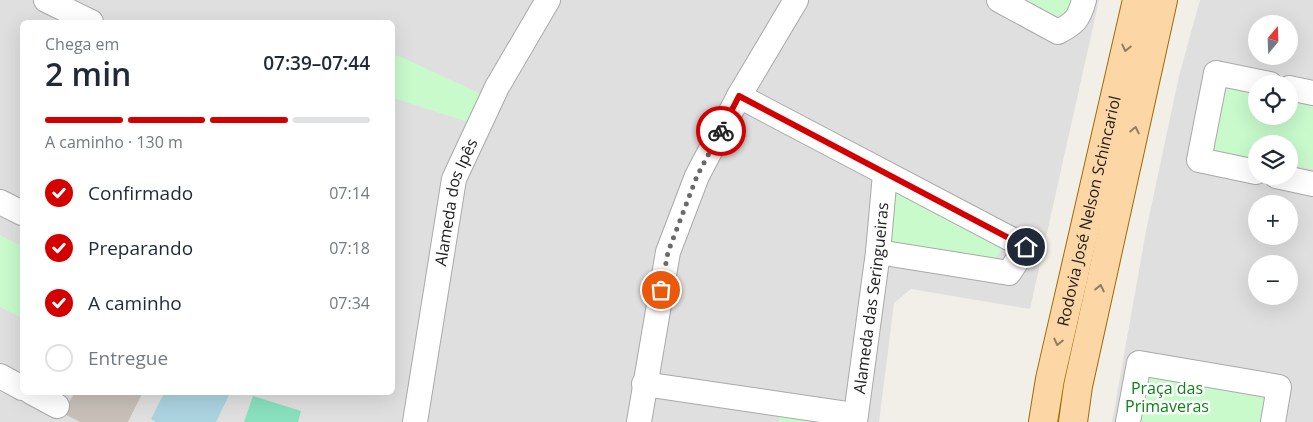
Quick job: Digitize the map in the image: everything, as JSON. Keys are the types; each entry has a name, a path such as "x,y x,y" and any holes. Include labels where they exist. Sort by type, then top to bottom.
{"main road":[{"name":"Rodovia José Nelson Schincariol","path":"1043,422 1050,380 1137,0"},
{"name":"Rodovia José Nelson Schincariol","path":"1073,422 1078,386 1164,0"}],"street":[{"path":"46,0 87,20"},
{"name":"Alameda dos Ipês","path":"415,422 454,179 497,87 548,0"},
{"path":"638,422 668,252 697,176 739,96 796,0"},
{"path":"998,0 1058,32 1070,25 1080,15 1084,0"},
{"path":"1248,80 1216,73 1198,160 1248,170"},
{"path":"1298,90 1313,93"},
{"path":"739,96 1026,247 1009,273 878,252"},
{"name":"Alameda das Seringueiras","path":"855,419 878,252 885,174"},
{"path":"1298,181 1313,184"},
{"path":"0,202 20,212"},
{"path":"1128,422 1139,363 1279,387 1273,422"},
{"path":"0,376 20,387"},
{"path":"644,384 776,413 855,419"},
{"path":"37,395 57,406"}],"shaded area":[{"path":"0,0 1099,0 1030,309 911,289 894,303 879,422 0,422"},
{"path":"1200,0 1313,0 1313,422 1112,422 1146,231 1179,76"}],"green space":[{"path":"1010,0 1079,0 1059,27"},
{"path":"395,56 399,56 490,98 477,125 395,99"},
{"path":"1225,84 1248,88 1248,125 1298,125 1298,96 1313,99 1313,169 1298,166 1298,135 1248,135 1248,160 1211,155"},
{"path":"896,190 1004,244 992,265 890,242"},
{"path":"0,235 20,245 20,317 0,307"},
{"name":"Praça das Primaveras","path":"1145,368 1272,392 1265,422 1134,422"},
{"path":"253,396 301,411 298,422 244,422"},
{"path":"779,413 849,422 779,422"}],"water":[{"path":"163,395 229,395 216,422 156,422 151,419"}],"building":[{"path":"73,395 142,395 128,422 80,422 63,413"}],"way so far":[{"path":"661,290 668,252 697,176 721,131"}],"route":[{"path":"721,131 739,96 1026,247"}]}
